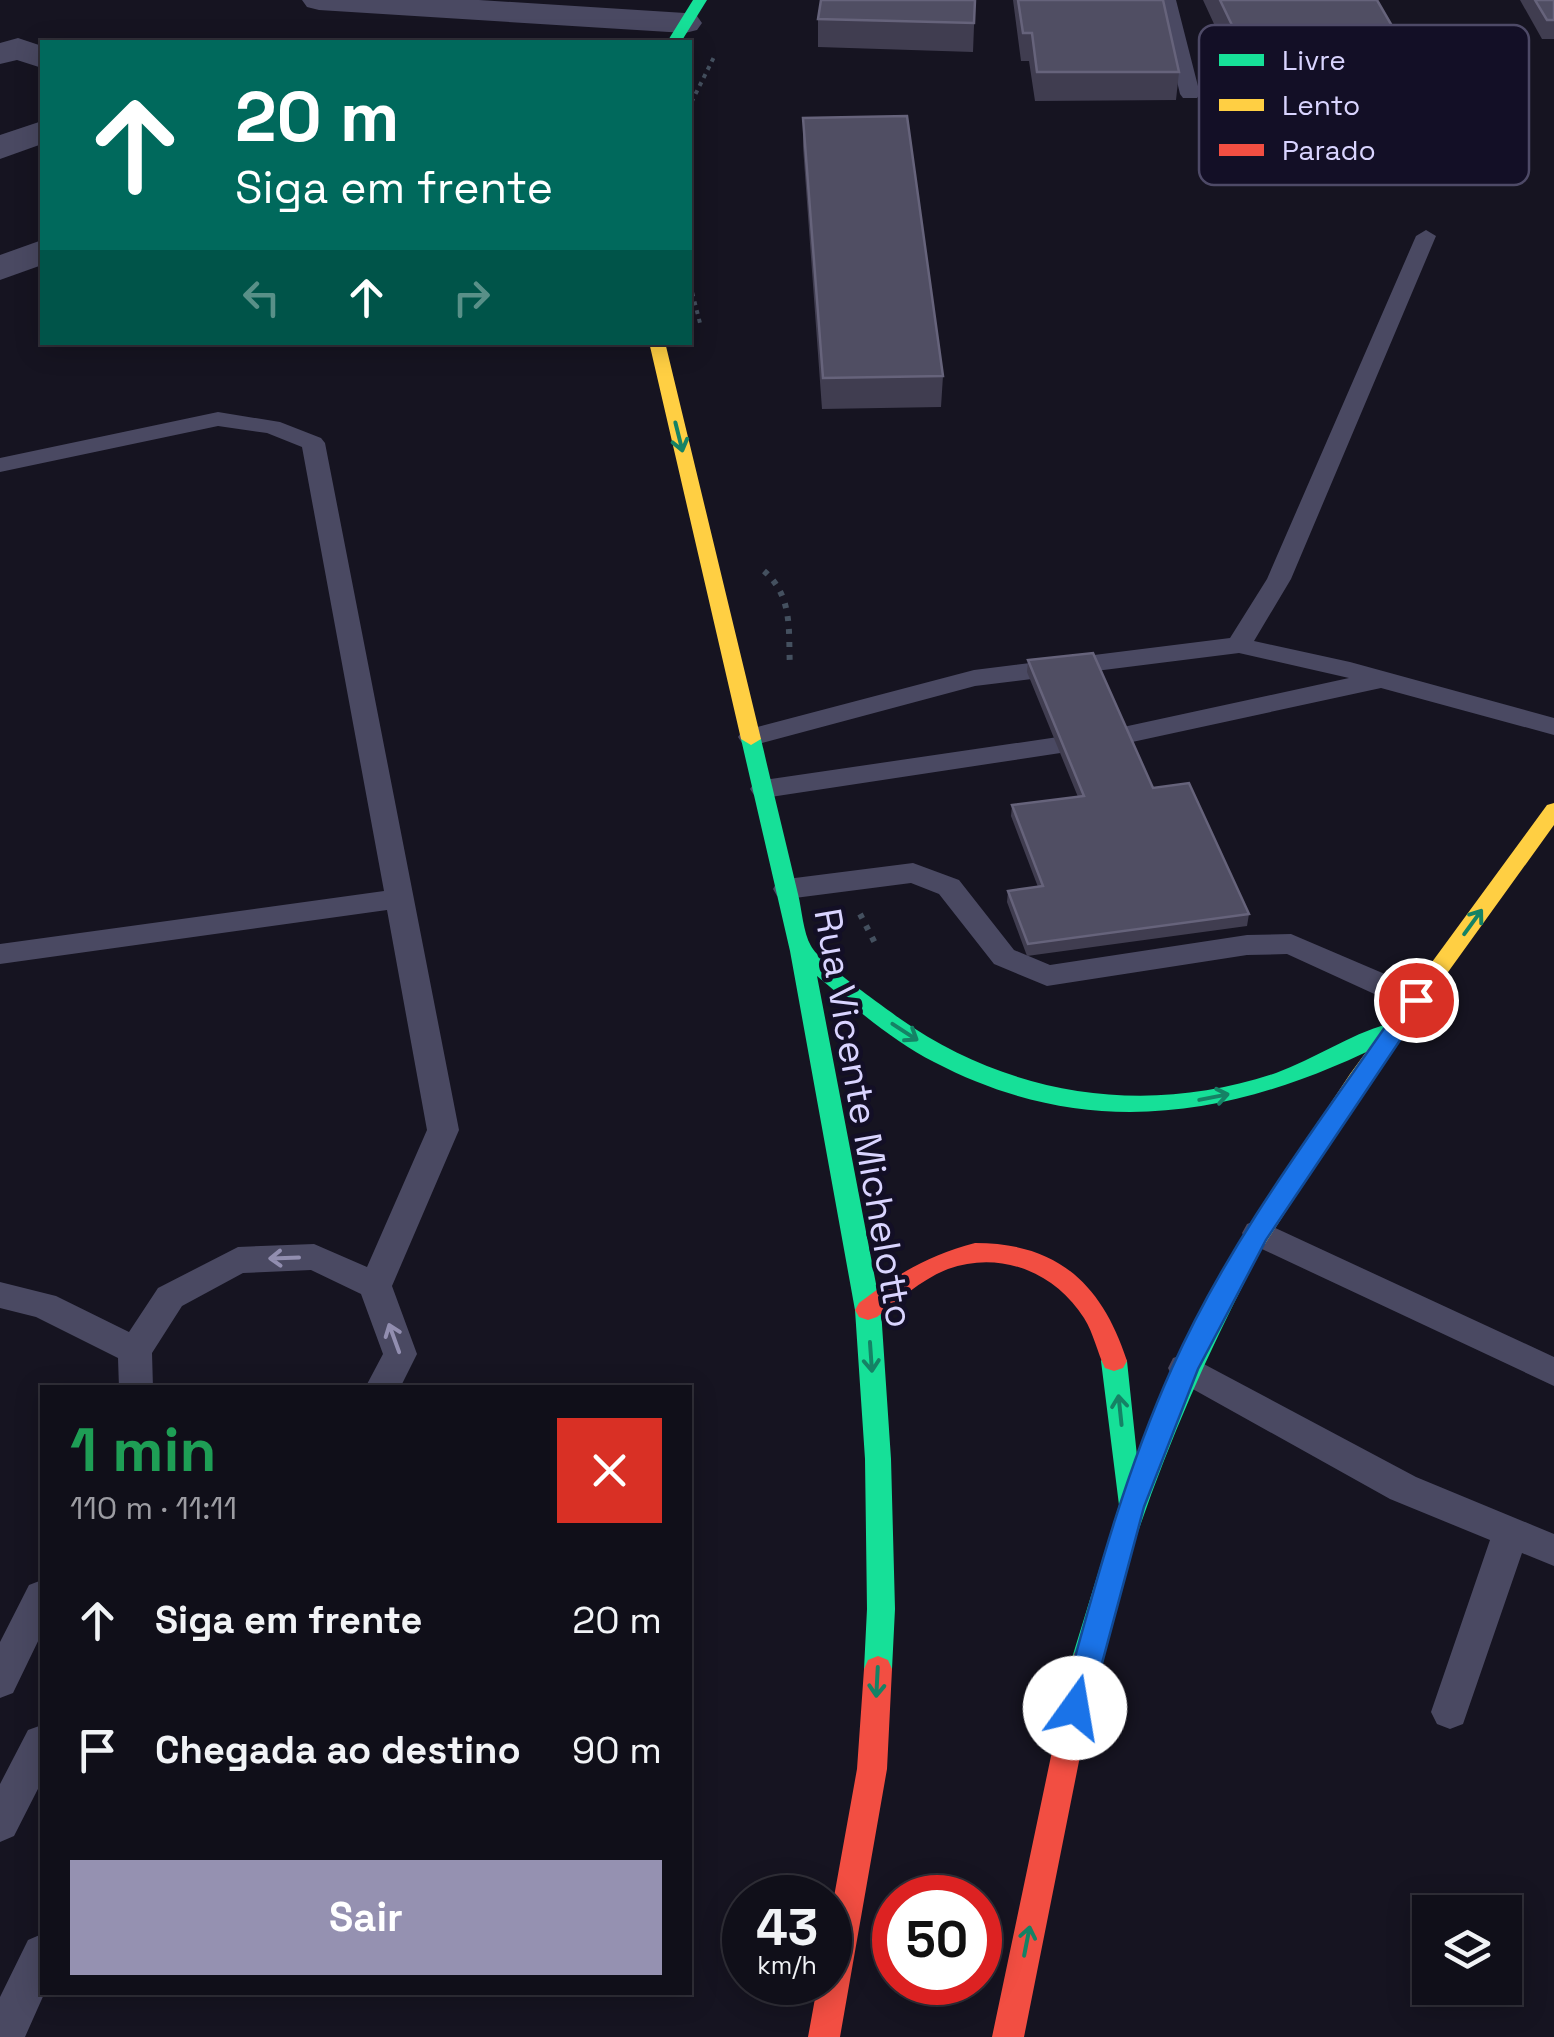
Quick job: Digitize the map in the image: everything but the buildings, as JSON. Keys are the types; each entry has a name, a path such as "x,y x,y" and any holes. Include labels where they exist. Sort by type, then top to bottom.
{"main road":[{"name":"Rua Vicente Michelotto","path":"657,345 800,952 838,1133 868,1310 878,1459 881,1609 872,1769 824,2037"},
{"path":"1008,2037 1092,1636 1130,1507 1185,1368 1258,1233 1394,1029 1554,810"},
{"path":"800,952 880,1016 944,1058 1019,1090 1105,1104 1184,1104 1265,1087 1322,1068 1394,1029"},
{"path":"868,1310 910,1278 947,1258 977,1252 1020,1255 1057,1269 1087,1294 1106,1331 1116,1372 1130,1507"}],"street":[{"path":"319,0 686,22"},
{"path":"0,148 40,133"},
{"path":"0,268 40,253"}],"lane":[{"path":"1167,0 1190,94"},
{"path":"1239,646 1279,580 1426,236"},
{"path":"0,465 218,418 272,427 313,443 443,1130 375,1286"},
{"path":"752,737 974,678 1239,646 1554,727"},
{"path":"1123,736 1383,680"},
{"path":"764,789 1058,746"},
{"path":"786,889 914,873 949,887 1004,957 1046,976 1247,944 1290,944 1416,1000"},
{"path":"0,954 399,899"},
{"path":"1258,1233 1554,1372"},
{"path":"136,1385 134,1351 170,1297 238,1260 314,1256 375,1286 400,1354 384,1385"},
{"path":"0,1295 44,1306 134,1351"},
{"path":"1185,1368 1403,1488 1554,1550"},
{"path":"1450,1712 1511,1532"},
{"path":"0,1682 40,1600"},
{"path":"0,1824 40,1747"},
{"path":"3,2037 40,1958"}],"path":[{"path":"692,101 716,51"},
{"path":"692,291 705,340"},
{"path":"759,554 763,571 778,580 788,605 795,725"},
{"path":"845,882 870,938 884,952"}],"traffic: fast":[{"path":"675,40 700,0"},
{"path":"751,739 801,951 868,1310 878,1459 878,1669"},
{"path":"801,951 887,1020 942,1056 998,1081 1054,1097 1110,1104 1167,1104 1223,1095 1279,1080 1334,1059 1387,1032"},
{"path":"1085,1661 1117,1550 1156,1443 1202,1339 1256,1237"},
{"path":"1114,1361 1129,1499"}],"traffic: slow":[{"path":"658,345 751,739"},
{"path":"1256,1237 1358,1080 1554,810"}],"traffic: jam":[{"path":"868,1310 935,1264 975,1253 1003,1253 1029,1259 1074,1288 1092,1309 1114,1361"},
{"path":"1008,2037 1085,1661"},
{"path":"824,2037 872,1769 878,1669"}],"route":[{"path":"1075,1708 1130,1507 1185,1368 1258,1233 1416,1000"}]}
